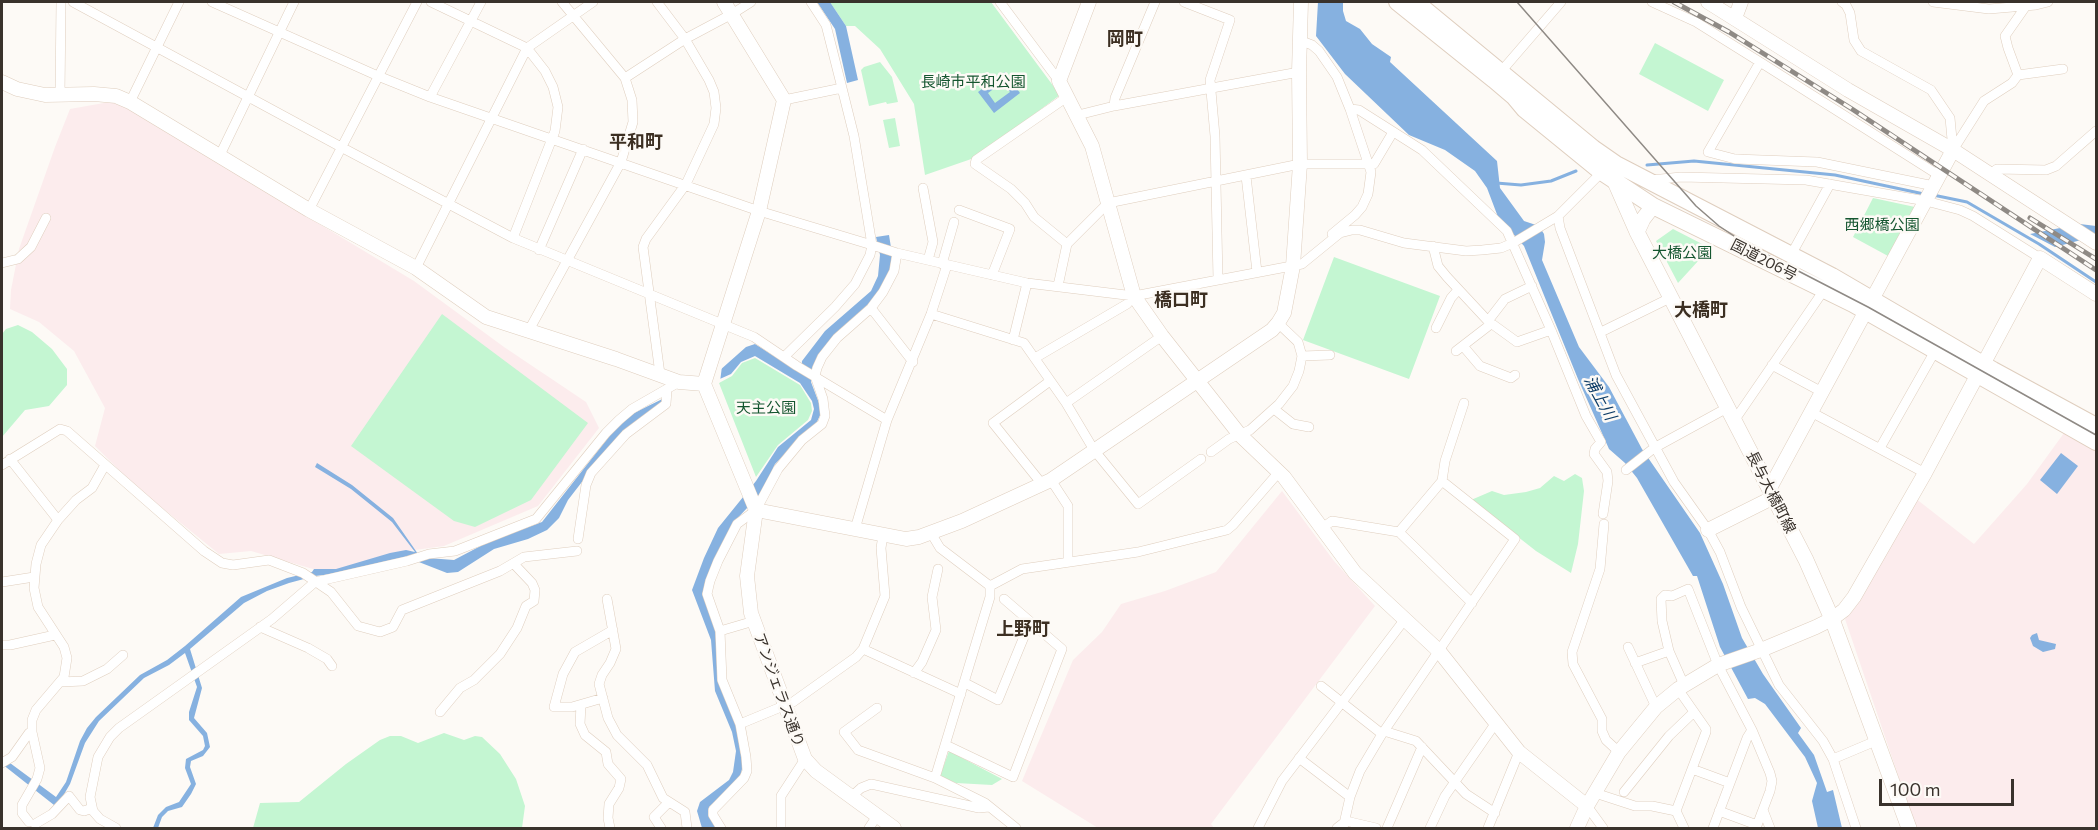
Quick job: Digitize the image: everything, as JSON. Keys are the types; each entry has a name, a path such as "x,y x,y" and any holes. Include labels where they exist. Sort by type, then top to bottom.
{"highway":[{"name":"国道206号","path":"1397,2 1616,164 1832,276 1869,306 1935,351 1980,369 2097,426"},
{"name":"国道206号","path":"1416,2 1498,76 1524,109 1615,182 1653,206 1824,290 1869,306 1980,369 2097,442"}],"main road":[{"name":"長与大橋町線","path":"1616,164 1615,182 1637,232 1806,560 1832,619 1910,828"},
{"path":"1637,232 1653,206"}],"street":[{"path":"60,96 61,2"},
{"path":"73,2 513,238 754,337 797,366 887,420"},
{"path":"130,102 179,2"},
{"path":"212,2 430,97 552,140 583,148 759,211 895,252 1027,283 1134,296 1302,264 1341,233 1352,230 1360,230 1404,243 1466,251 1501,248 1558,216 1600,171 1616,164"},
{"path":"219,157 294,2"},
{"path":"309,210 417,2"},
{"path":"431,2 527,48 545,71 556,94 558,115 552,140 513,238"},
{"path":"430,97 482,2"},
{"path":"528,332 621,162 633,122 632,100 625,78 562,2"},
{"path":"416,268 527,48 593,2"},
{"path":"657,2 685,39 709,80 714,92 716,108 714,124 686,184 646,239 643,247 660,374"},
{"path":"724,2 784,100 759,211 704,384 756,508"},
{"path":"625,78 685,39 751,2"},
{"path":"785,356 835,308 855,284 874,246 854,136 842,87 826,25 812,2"},
{"path":"1000,2 1059,81 1078,115 1092,146 1134,296 1162,336 1240,435 1279,472 1355,573 1439,651 1519,752 1587,806 1603,828"},
{"path":"1059,81 1089,2"},
{"path":"1114,106 1115,98 1155,2"},
{"path":"1184,2 1230,20 1209,88 1215,136 1218,280"},
{"path":"756,508 906,539 931,533 1046,482 1198,381 1278,324 1284,313 1293,266 1300,164 1301,2"},
{"path":"1498,76 1561,2"},
{"path":"1652,2 1696,22 1760,63 1932,191 2097,294"},
{"path":"1708,2 1848,90 1953,150 2097,243"},
{"path":"1735,18 1741,2"},
{"path":"1842,2 1850,13 1854,40 1861,51 1931,90 1950,118 1953,150"},
{"path":"1933,2 1989,9 2048,2"},
{"path":"2018,75 2006,36 2026,6"},
{"path":"1299,40 1312,45 1319,51 1337,77 1371,172 1368,194 1362,207 1314,254"},
{"path":"1760,63 1708,152 1735,159 1817,162 1932,191"},
{"path":"1708,530 1772,493 1811,412 1953,150 1984,101 2012,83 2018,75 2063,69"},
{"path":"1078,115 1114,106 1299,72"},
{"path":"2,82 45,95 108,94 130,102 309,210 416,268 486,317 679,382 704,384"},
{"path":"784,100 842,87"},
{"path":"1067,97 976,160 975,164 1011,189 1025,203 1034,217 1067,244"},
{"path":"1350,109 1359,110 1422,150 1516,241 1532,286 1586,416 1601,442 1594,449 1594,454 1607,472 1608,481 1600,569 1572,652 1573,664 1602,719 1602,731 1606,740 1619,752"},
{"path":"1990,174 1997,169 2046,170 2056,166 2097,131"},
{"path":"1058,286 1067,244 1108,203 1300,164 1374,164 1393,132"},
{"path":"539,250 583,148"},
{"path":"1246,176 1257,272"},
{"path":"1646,181 1681,177 1806,180 1830,184 1932,191"},
{"path":"1791,255 1830,184"},
{"path":"922,188 933,242 928,260"},
{"path":"959,210 1010,229 992,275"},
{"path":"1558,216 1560,228 1616,375 1654,448 1720,552 1757,651 1779,685 1823,741 1833,759 1856,828"},
{"path":"2,263 18,260 31,247 46,218"},
{"path":"855,529 887,420 931,314 954,222"},
{"path":"1433,246 1438,266 1458,290 1490,322 1517,342 1551,330"},
{"path":"721,828 712,815 713,810 737,787 747,771 740,724 722,680 720,631 707,594 710,581 737,524 756,508 783,463 802,440 822,424 825,416 824,408 814,375 822,357 837,338 871,308 883,292 894,271 895,252"},
{"path":"1577,828 1587,806 1619,752 1656,707 1681,687 1721,664 1832,619 1844,610 1854,597 1925,473 2040,258"},
{"path":"1013,340 1027,283"},
{"path":"1515,375 1511,378 1480,366 1460,349 1490,322 1505,299 1532,286"},
{"path":"1436,328 1450,298 1458,290"},
{"path":"1626,470 1654,448 1730,414 1772,365 1824,290"},
{"path":"1035,358 1127,304 1134,296"},
{"path":"1601,333 1672,297"},
{"path":"871,308 913,362"},
{"path":"931,314 1024,343 1066,403 1094,450 1137,504 1201,459"},
{"path":"1211,452 1228,439 1250,430 1274,409 1293,386 1302,356 1298,342 1278,324"},
{"path":"1066,403 1162,336"},
{"path":"1880,448 1935,351"},
{"path":"1302,356 1329,355"},
{"path":"1772,365 1822,392"},
{"path":"1050,381 993,423 1068,506 1068,562"},
{"path":"116,828 104,826 92,808 90,797 98,756 110,737 119,728 260,627 309,578 455,551 536,519 619,420 632,409 679,382"},
{"path":"578,539 586,485 591,473 626,434 666,404 667,390"},
{"path":"1399,532 1442,481 1445,461 1464,403"},
{"path":"1274,409 1293,424 1308,427"},
{"path":"1811,412 1925,473"},
{"path":"2,465 60,429 67,431 204,551 222,563 233,565 269,560 309,578 331,592 358,626 380,632 393,627 402,610 452,592 514,564 524,556 577,551"},
{"path":"10,459 57,520"},
{"path":"35,825 22,813 21,809 40,768 32,732 32,720 36,710 61,682 66,670 67,658 64,647 38,607 34,577 41,545 57,520 76,500 92,488 105,465"},
{"path":"990,586 1022,569 1138,552 1227,530 1279,472"},
{"path":"1341,827 1360,771 1383,732 1515,539 1442,481"},
{"name":"アンジェラス通り","path":"756,508 747,576 748,600 805,759 816,771 894,828"},
{"path":"1322,528 1332,522 1399,532 1472,603"},
{"path":"931,533 940,548 990,586"},
{"path":"740,724 785,707 856,657 863,649 885,596 881,548 883,535"},
{"path":"440,712 460,688 474,680 500,654 517,628 526,606 534,601 536,590 514,564"},
{"path":"914,673 922,662 936,630 932,597 938,569"},
{"path":"2,582 34,577"},
{"path":"935,778 990,597 990,586"},
{"path":"1684,828 1676,811 1706,729 1681,687 1662,621 1661,599 1665,595 1672,596 1688,589 1767,763 1772,781 1756,827 1719,811"},
{"path":"607,598 616,649 600,680 611,727 647,765 663,798 685,812 687,828"},
{"path":"946,745 1014,777 1062,649 1004,599"},
{"path":"1258,828 1282,781 1405,619"},
{"path":"720,631 754,621"},
{"path":"965,683 998,700 1030,622"},
{"path":"260,627 308,648 327,659 333,666"},
{"path":"603,698 581,705 554,707 563,674 575,652 613,630"},
{"path":"2,645 56,635"},
{"path":"1628,647 1656,707"},
{"path":"863,649 961,694"},
{"path":"1635,663 1669,651"},
{"path":"61,682 83,681 107,669 123,655"},
{"path":"1321,686 1342,704 1383,732 1411,739 1422,747 1466,794 1495,813"},
{"path":"581,705 580,724 585,735 606,752 608,764 621,779 619,788 609,804 610,828"},
{"path":"877,708 844,732 858,750 935,778 989,807 1016,828"},
{"path":"1624,792 1669,736 1694,712"},
{"path":"1430,828 1445,796 1495,724"},
{"path":"1713,828 1752,730"},
{"path":"4,762 12,757 32,732"},
{"path":"1833,759 1878,740"},
{"path":"1387,828 1422,747"},
{"path":"1488,828 1519,752"},
{"path":"1299,758 1350,797"},
{"path":"781,828 781,796 805,759"},
{"path":"1692,769 1730,783"},
{"path":"852,796 861,788 872,784 979,808 989,807"},
{"path":"1595,793 1635,806 1652,806 1676,811"},
{"path":"18,820 35,825 52,814 69,796 80,810 92,808"},
{"path":"661,828 654,817 668,802"},
{"path":"1763,810 1770,828"},
{"path":"869,828 877,816"},
{"path":"1341,827 1346,821 1376,828"}],"shaded area":[{"path":"115,101 414,281 504,347 586,402 599,428 538,506 444,546 401,552 335,572 313,569 251,551 219,554 134,485 95,446 105,408 74,351 39,322 10,309 11,290 19,249 70,109"},
{"path":"2064,433 2096,451 2096,828 1916,828 1845,619 1857,602 1915,498 1974,544 2027,484"},
{"path":"1282,491 1334,561 1375,606 1211,824 1214,828 1098,828 1022,781 1073,660 1102,632 1121,604 1216,572"}],"green space":[{"name":"長崎市平和公園","path":"830,2 991,2 1060,95 977,157 925,175 914,104 880,49 855,26 846,26"},
{"path":"1655,43 1724,80 1708,111 1639,74"},
{"path":"880,62 892,77 898,102 869,106 861,70"},
{"path":"895,118 900,146 889,148 883,120"},
{"name":"西郷橋公園","path":"1873,198 1915,207 1888,256 1853,237"},
{"name":"大橋公園","path":"1673,229 1710,248 1678,283 1656,241"},
{"path":"1334,257 1440,296 1409,379 1303,340"},
{"path":"442,314 588,423 531,500 475,527 454,521 351,446"},
{"path":"18,325 32,332 52,349 67,369 67,385 49,406 25,410 2,437 2,334 6,329"},
{"name":"天主公園","path":"755,358 800,385 811,403 812,411 808,420 778,445 756,477 719,383 732,376 742,363"},
{"path":"1575,474 1582,478 1584,491 1578,544 1571,573 1536,551 1471,500 1492,491 1504,495 1526,492 1540,488 1554,476 1564,481"},
{"path":"444,733 464,740 475,736 482,737 500,754 516,779 525,806 522,828 253,828 260,803 299,802 380,740 390,736 401,736 418,743"},
{"path":"949,751 1002,779 992,785 956,783 940,776"}],"water":[{"path":"817,2 830,2 846,26 858,80 847,83 835,29"},
{"name":"浦上川","path":"1318,2 1343,2 1346,21 1360,29 1372,44 1391,57 1390,62 1497,161 1500,188 1524,221 1539,226 1544,234 1545,242 1542,260 1579,347 1609,387 1642,449 1700,533 1723,584 1742,638 1763,674 1801,728 1798,733 1814,755 1827,792 1833,790 1842,828 1818,828 1812,801 1817,783 1805,757 1765,704 1755,698 1748,699 1720,647 1697,576 1693,576 1637,478 1609,449 1524,246 1498,217 1487,188 1475,171 1445,150 1409,135 1345,74 1316,36"},
{"path":"1005,72 1020,93 994,113 978,92","holes":["1003,82 1010,92 995,103 988,93"]},
{"path":"2080,224 2096,226 2096,236 2055,247 2030,234"},
{"path":"889,235 893,260 887,280 877,296 815,365 811,382 822,411 816,424 775,464 762,492 733,523 705,588 719,637 720,680 738,731 743,764 741,774 735,783 709,807 710,817 716,828 702,828 697,811 700,802 729,780 733,772 736,751 732,732 715,691 711,640 692,590 718,528 756,481 778,447 811,420 814,409 812,401 800,383 755,356 741,362 731,374 677,398 595,465 568,500 559,518 547,530 528,539 494,549 458,572 447,573 406,557 349,572 315,576 289,583 244,603 190,649 202,688 194,718 207,733 210,747 203,756 191,761 190,767 196,784 191,794 182,807 168,811 162,817 158,828 153,828 158,815 166,807 179,802 191,784 185,768 186,759 203,750 205,746 203,736 189,720 189,712 197,687 185,653 169,665 144,678 99,721 85,743 70,784 59,803 54,805 2,764 10,763 56,797 66,782 80,741 96,717 140,675 167,660 241,597 287,578 312,572 314,569 336,569 390,553 406,550 415,552 392,522 351,489 315,467 317,463 352,485 393,518 418,554 428,558 454,560 490,541 542,522 611,434 632,414 719,371 746,347 755,344 801,373 802,361 825,331 871,291 878,276 880,255 876,237"},
{"path":"2061,453 2078,466 2057,494 2040,480"},
{"path":"2037,633 2039,640 2056,644 2055,649 2043,652 2033,646 2030,638"}],"pier":[{"path":"722,366 720,382 661,409 668,392"}],"waterway":[{"path":"1647,165 1694,161 1835,175 1924,194"},
{"path":"1496,183 1521,185 1551,181 1576,171"},
{"path":"1933,195 1967,202 2039,244 2096,282"}],"tram line":[{"path":"1517,2 1696,206 1719,226 1746,244 1868,307 2096,435"}],"railway":[{"path":"1674,2 1729,32 1852,109 2096,270"},
{"path":"2030,218 2096,259"}],"district":[{"name":"岡町","path":"1125,39"},
{"name":"平和町","path":"636,142"},
{"name":"橋口町","path":"1181,300"},
{"name":"大橋町","path":"1701,310"},
{"name":"上野町","path":"1023,629"}]}
